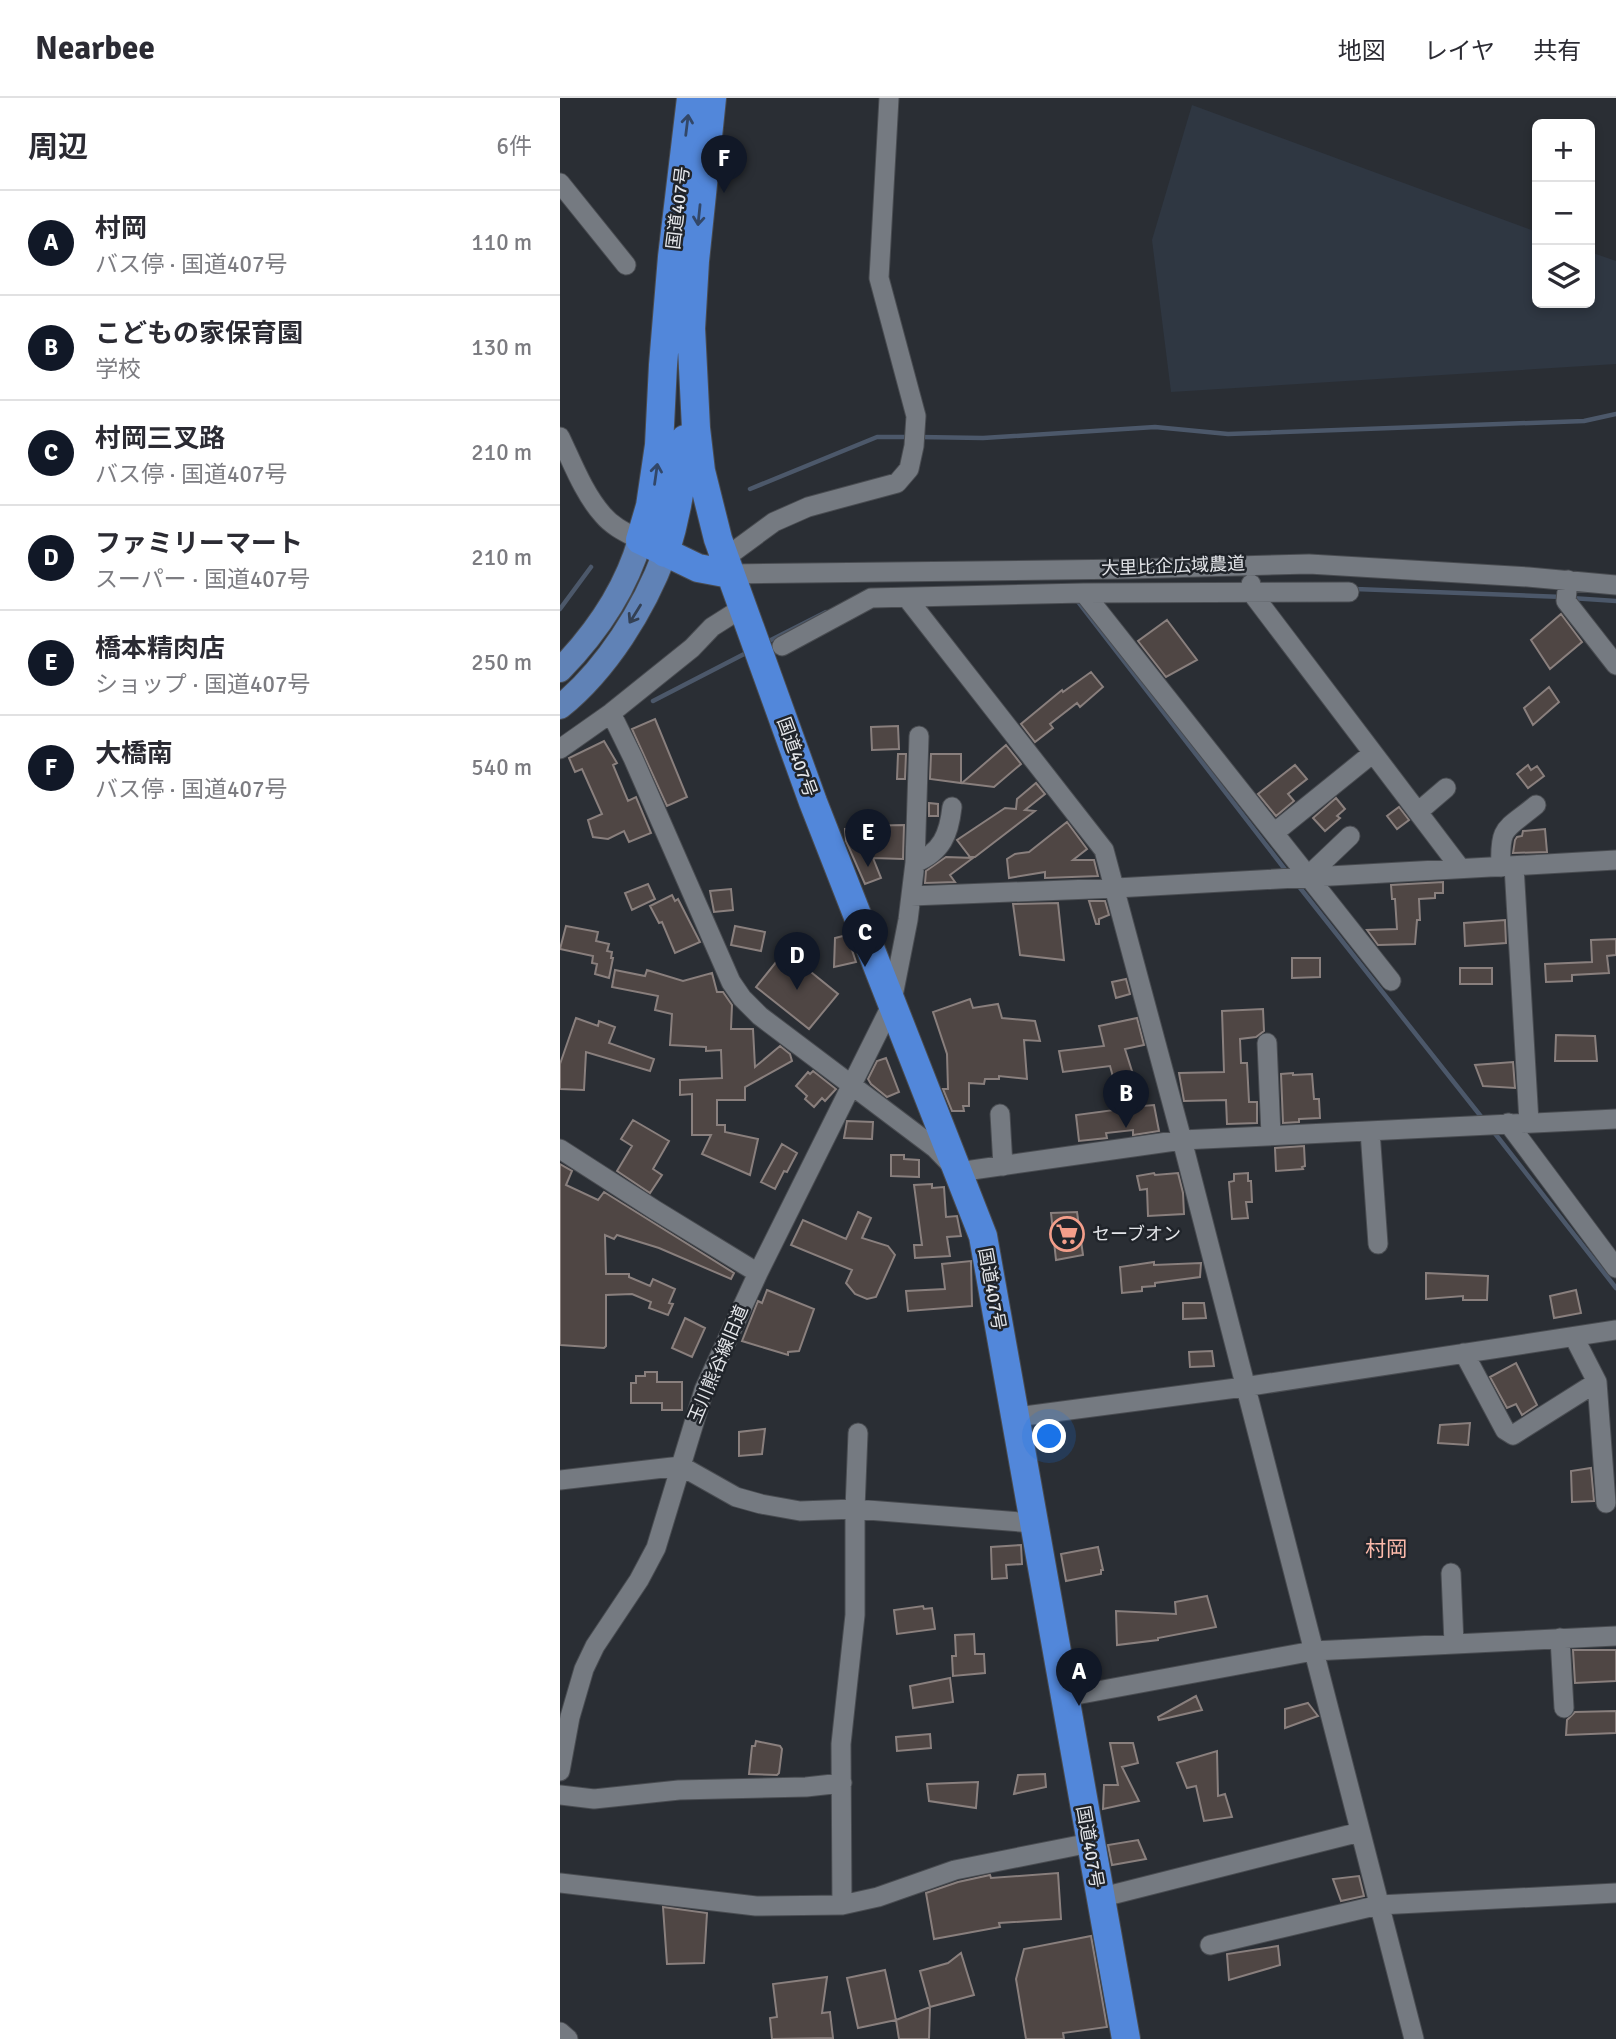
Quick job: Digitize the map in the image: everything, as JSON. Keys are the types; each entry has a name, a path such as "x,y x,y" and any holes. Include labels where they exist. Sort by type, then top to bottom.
{"highway":[{"name":"国道407号","path":"640,540 655,481 670,284 691,98"},
{"name":"国道407号","path":"666,554 682,482 695,261 712,98"},
{"name":"国道407号","path":"691,328 701,471 727,566 742,608 765,647 813,802 983,1236 1126,2039"},
{"path":"640,540 698,568 727,566"}],"main road":[{"path":"560,670 598,624 631,566 640,540"},
{"path":"560,707 590,677 611,650 647,594 666,554"}],"street":[{"path":"727,566 748,539 774,522 808,507 897,483 909,469 916,416 879,278 889,98"},
{"path":"560,183 626,265"},
{"path":"560,437 582,482 603,515 621,530 640,540"},
{"path":"1250,564 1251,592 1461,869"},
{"name":"大里比企広域農道","path":"727,566 1130,569 1308,564 1616,585"},
{"path":"1568,580 1566,601 1616,665"},
{"path":"765,647 871,598 1084,593 1349,592"},
{"path":"1084,593 1274,833 1299,877 1391,981"},
{"path":"907,598 1104,850 1182,1140 1414,2039"},
{"path":"560,749 611,713 692,648 712,627 742,608"},
{"path":"611,713 732,982 742,998 760,1016 934,1149 958,1172 1182,1140 1616,1119"},
{"name":"玉川熊谷線旧道","path":"560,1770 562,1747 584,1669 595,1646 639,1580 656,1548 704,1390 758,1273 891,1006 915,863 919,736"},
{"path":"1274,833 1373,753"},
{"path":"1418,812 1446,788"},
{"path":"1529,1122 1507,866 1500,841 1503,831 1536,805"},
{"path":"915,863 947,837 952,807"},
{"path":"1299,877 1350,836"},
{"path":"911,895 1116,888 1616,860"},
{"path":"1266,1043 1271,1135"},
{"path":"1000,1114 1003,1166"},
{"path":"1508,1123 1616,1268"},
{"path":"1370,1131 1378,1244"},
{"path":"560,1149 758,1273"},
{"path":"1016,1417 1244,1387 1616,1330"},
{"path":"1574,1337 1597,1382 1608,1428 1606,1503"},
{"path":"1464,1353 1504,1430 1513,1435 1597,1382"},
{"path":"842,1905 841,1744 855,1615 858,1433"},
{"path":"560,1480 681,1466 736,1497 800,1511 855,1508 1033,1523"},
{"path":"1451,1573 1454,1644"},
{"path":"1065,1697 1313,1651 1616,1636"},
{"path":"1560,1639 1564,1708"},
{"path":"560,1794 594,1799 679,1790 806,1787 842,1783"},
{"path":"1099,1898 1360,1832"},
{"path":"560,1883 756,1906 842,1905 878,1897 955,1870 1090,1843"},
{"path":"1210,1945 1379,1905 1616,1894"},
{"path":"560,2032 568,2039"}],"shaded area":[{"path":"1192,105 1532,230 1532,308 1595,308 1595,254 1616,261 1616,364 1171,392 1152,240"}],"building":[{"path":"1561,614 1582,642 1550,669 1531,640"},
{"path":"1167,620 1197,660 1166,677 1138,641"},
{"path":"1091,672 1103,687 1080,707 1077,703 1050,724 1053,728 1035,742 1021,724 1062,690 1063,692"},
{"path":"1549,687 1559,702 1533,725 1524,708"},
{"path":"655,719 687,797 667,806 632,729"},
{"path":"898,726 899,749 872,750 871,727"},
{"path":"604,741 617,763 613,765 628,801 636,797 651,833 629,842 624,831 608,839 593,837 588,820 602,814 582,769 575,772 569,758"},
{"path":"1006,745 1021,764 994,787 962,783"},
{"path":"898,754 906,754 905,779 897,779"},
{"path":"931,754 961,754 961,783 930,779"},
{"path":"1295,765 1307,779 1288,794 1294,801 1276,816 1258,794"},
{"path":"1528,765 1531,770 1537,766 1544,776 1528,788 1517,774"},
{"path":"1036,783 1045,794 1025,810 1035,811 975,857 970,857 957,840 1005,808 1016,809 1017,799"},
{"path":"1336,798 1345,809 1337,816 1340,818 1325,831 1313,818"},
{"path":"929,803 938,804 938,816 929,816"},
{"path":"1399,807 1409,820 1397,829 1387,816"},
{"path":"1067,822 1087,849 1073,860 1094,860 1098,876 1045,878 1045,872 1009,878 1007,859 1015,854 1029,852"},
{"path":"904,825 903,859 873,858 881,878 865,884 846,841 845,829 858,826"},
{"path":"1545,829 1547,852 1513,853 1515,840 1522,836 1523,831"},
{"path":"946,857 973,858 950,875 955,882 925,883 926,871"},
{"path":"1443,882 1443,893 1435,893 1435,898 1419,899 1420,920 1417,920 1415,944 1378,945 1367,930 1397,929 1391,885"},
{"path":"648,884 655,899 632,910 625,893"},
{"path":"731,889 733,910 714,912 710,891"},
{"path":"672,895 675,901 678,899 700,942 675,953 662,922 659,923 650,906"},
{"path":"1089,901 1105,901 1109,915 1099,919 1099,924 1096,924"},
{"path":"1058,903 1064,960 1020,955 1013,904"},
{"path":"1505,920 1506,943 1465,946 1464,923"},
{"path":"566,926 598,932 596,941 609,944 607,951 612,952 613,958 609,978 595,974 597,964 592,963 593,956 560,949"},
{"path":"735,926 765,932 761,951 731,945"},
{"path":"847,935 856,962 834,967 835,938"},
{"path":"1616,939 1616,955 1607,956 1609,973 1572,975 1572,981 1546,982 1545,964 1592,962 1591,940"},
{"path":"785,951 838,994 809,1029 756,987"},
{"path":"1292,958 1320,958 1320,977 1292,978"},
{"path":"1460,968 1492,968 1492,984 1460,984"},
{"path":"615,970 645,976 647,970 683,981 712,973 717,992 723,992 732,1005 731,1029 753,1029 755,1067 780,1046 790,1054 792,1061 745,1087 745,1100 717,1100 717,1125 725,1125 725,1132 758,1139 750,1175 702,1154 711,1135 692,1135 692,1094 680,1095 680,1080 722,1078 721,1050 706,1051 706,1047 670,1045 672,1014 655,1010 658,996 612,987"},
{"path":"1126,979 1130,994 1116,998 1112,982"},
{"path":"970,999 973,1008 998,1004 1002,1018 1035,1021 1040,1041 1024,1040 1027,1079 999,1076 999,1079 985,1079 984,1084 969,1083 969,1106 963,1106 964,1111 952,1111 943,1089 948,1089 947,1054 933,1012"},
{"path":"1263,1009 1264,1031 1256,1037 1240,1039 1241,1063 1247,1063 1249,1102 1257,1102 1257,1123 1227,1124 1226,1100 1184,1101 1179,1073 1224,1072 1222,1011"},
{"path":"576,1018 598,1026 599,1021 615,1027 609,1043 654,1059 650,1071 586,1052 584,1090 560,1089 560,1064"},
{"path":"1137,1018 1144,1045 1125,1049 1143,1106 1154,1105 1159,1131 1133,1135 1133,1130 1106,1133 1107,1138 1079,1141 1076,1115 1122,1109 1110,1066 1063,1072 1059,1051 1104,1046 1099,1026"},
{"path":"1556,1035 1595,1036 1597,1061 1555,1061"},
{"path":"886,1058 899,1092 887,1097 868,1079 877,1061"},
{"path":"1513,1062 1515,1088 1483,1086 1475,1065"},
{"path":"813,1071 836,1089 825,1101 822,1098 814,1107 796,1086 808,1072 810,1074"},
{"path":"1281,1074 1312,1074 1314,1099 1319,1099 1320,1118 1283,1123"},
{"path":"633,1120 669,1141 653,1169 662,1175 650,1193 617,1171 632,1146 621,1139"},
{"path":"847,1121 873,1122 872,1139 844,1138"},
{"path":"782,1144 797,1153 775,1189 761,1182"},
{"path":"1304,1146 1303,1169 1276,1171 1275,1148"},
{"path":"891,1155 904,1155 904,1159 919,1160 919,1177 891,1176"},
{"path":"560,1164 572,1171 566,1185 598,1200 604,1192 734,1273 731,1279 659,1248 617,1235 614,1239 605,1235 606,1274 629,1274 629,1277 650,1286 653,1279 675,1289 669,1303 673,1304 668,1315 649,1308 651,1302 632,1294 606,1295 606,1346 560,1345"},
{"path":"1178,1173 1184,1214 1148,1216 1147,1189 1140,1190 1137,1176"},
{"path":"1248,1173 1252,1202 1246,1202 1248,1218 1232,1219 1229,1182 1234,1181 1234,1174"},
{"path":"932,1184 932,1188 944,1187 946,1217 957,1216 961,1236 947,1237 950,1256 915,1258 914,1245 922,1245 914,1185"},
{"path":"858,1212 871,1218 862,1238 888,1246 895,1255 876,1297 867,1299 855,1294 846,1283 852,1270 791,1245 803,1220 846,1239"},
{"name":"セーブオン","path":"1077,1212 1083,1255 1056,1260 1051,1213"},
{"path":"971,1261 972,1306 908,1311 906,1291 945,1289 942,1264"},
{"path":"1154,1262 1154,1265 1201,1263 1200,1277 1155,1283 1155,1286 1142,1287 1142,1291 1122,1293 1120,1267"},
{"path":"1426,1273 1488,1276 1487,1300 1463,1300 1463,1296 1426,1299"},
{"path":"767,1290 814,1309 799,1351 788,1352 788,1355 742,1341 758,1301 762,1303"},
{"path":"1576,1290 1581,1313 1554,1318 1550,1296"},
{"path":"1183,1303 1204,1303 1206,1318 1183,1319"},
{"path":"685,1318 705,1328 692,1357 672,1348"},
{"path":"1212,1351 1214,1366 1190,1367 1189,1352"},
{"path":"1516,1363 1537,1405 1522,1415 1516,1404 1507,1408 1490,1377"},
{"path":"645,1372 657,1372 657,1382 682,1382 682,1410 662,1410 662,1403 631,1403 631,1383 636,1383 636,1376 645,1376"},
{"path":"1470,1423 1468,1445 1438,1443 1440,1425"},
{"path":"765,1429 762,1454 739,1456 739,1432"},
{"path":"1591,1468 1594,1501 1572,1502 1571,1471"},
{"path":"1021,1545 1022,1564 1006,1565 1007,1578 992,1579 991,1547"},
{"path":"1098,1547 1103,1570 1101,1574 1066,1581 1061,1554"},
{"path":"1207,1596 1216,1627 1158,1640 1117,1645 1116,1611 1176,1614 1175,1602"},
{"path":"923,1606 924,1609 932,1608 935,1629 897,1634 894,1610"},
{"path":"974,1634 975,1654 984,1654 985,1673 953,1676 955,1635"},
{"path":"1573,1650 1616,1650 1616,1681 1575,1683"},
{"path":"950,1678 953,1702 913,1708 910,1686"},
{"path":"1196,1696 1202,1710 1159,1720 1158,1717"},
{"path":"1308,1703 1318,1716 1285,1728 1285,1709"},
{"path":"1616,1711 1616,1733 1566,1735 1567,1720 1575,1712"},
{"path":"930,1734 931,1748 897,1751 896,1737"},
{"path":"756,1741 780,1746 782,1749 777,1775 749,1774 752,1746 755,1746"},
{"path":"1110,1743 1133,1743 1138,1763 1122,1767 1139,1801 1103,1809 1104,1785 1118,1785"},
{"path":"1217,1751 1218,1796 1225,1794 1232,1817 1204,1821 1196,1786 1187,1788 1177,1763"},
{"path":"1045,1774 1046,1787 1014,1794 1018,1775"},
{"path":"978,1782 976,1808 929,1801 927,1784"},
{"path":"1138,1840 1146,1859 1112,1865 1108,1845"},
{"path":"1058,1873 1061,1919 999,1923 1000,1927 934,1939 926,1893 990,1875 991,1878"},
{"path":"1359,1876 1364,1896 1341,1901 1333,1879"},
{"path":"663,1907 707,1913 704,1963 667,1964"},
{"path":"1091,1936 1107,2027 1063,2033 1064,2039 1026,2039 1016,1979 1024,1949"},
{"path":"1278,1946 1280,1965 1229,1980 1227,1954"},
{"path":"961,1953 974,1995 930,2007 920,1971 948,1963"},
{"path":"885,1970 896,2020 858,2028 847,1978"},
{"path":"827,1977 822,2013 830,2012 833,2038 772,2039 770,2018 777,2017 773,1984"},
{"path":"930,2007 929,2039 899,2039 896,2020"}],"waterway":[{"path":"919,437 983,438 1155,427 1228,434 1584,421 1616,414"},
{"path":"750,489 877,437 911,437"},
{"path":"560,609 591,567"},
{"path":"1355,589 1563,597"},
{"path":"1571,598 1616,601"},
{"path":"1076,599 1287,872"},
{"path":"765,643 826,612"},
{"path":"653,701 748,652"},
{"path":"1297,884 1483,1119"},
{"path":"1493,1131 1616,1288"}],"place":[{"name":"大橋南","path":"724,193"},
{"name":"橋本精肉店","path":"868,867"},
{"name":"村岡三叉路","path":"865,967"},
{"name":"ファミリーマート","path":"797,990"},
{"name":"こどもの家保育園","path":"1126,1128"},
{"name":"セーブオン","path":"1067,1234"},
{"name":"村岡","path":"1079,1706"}],"district":[{"name":"村岡","path":"1386,1549"}]}
